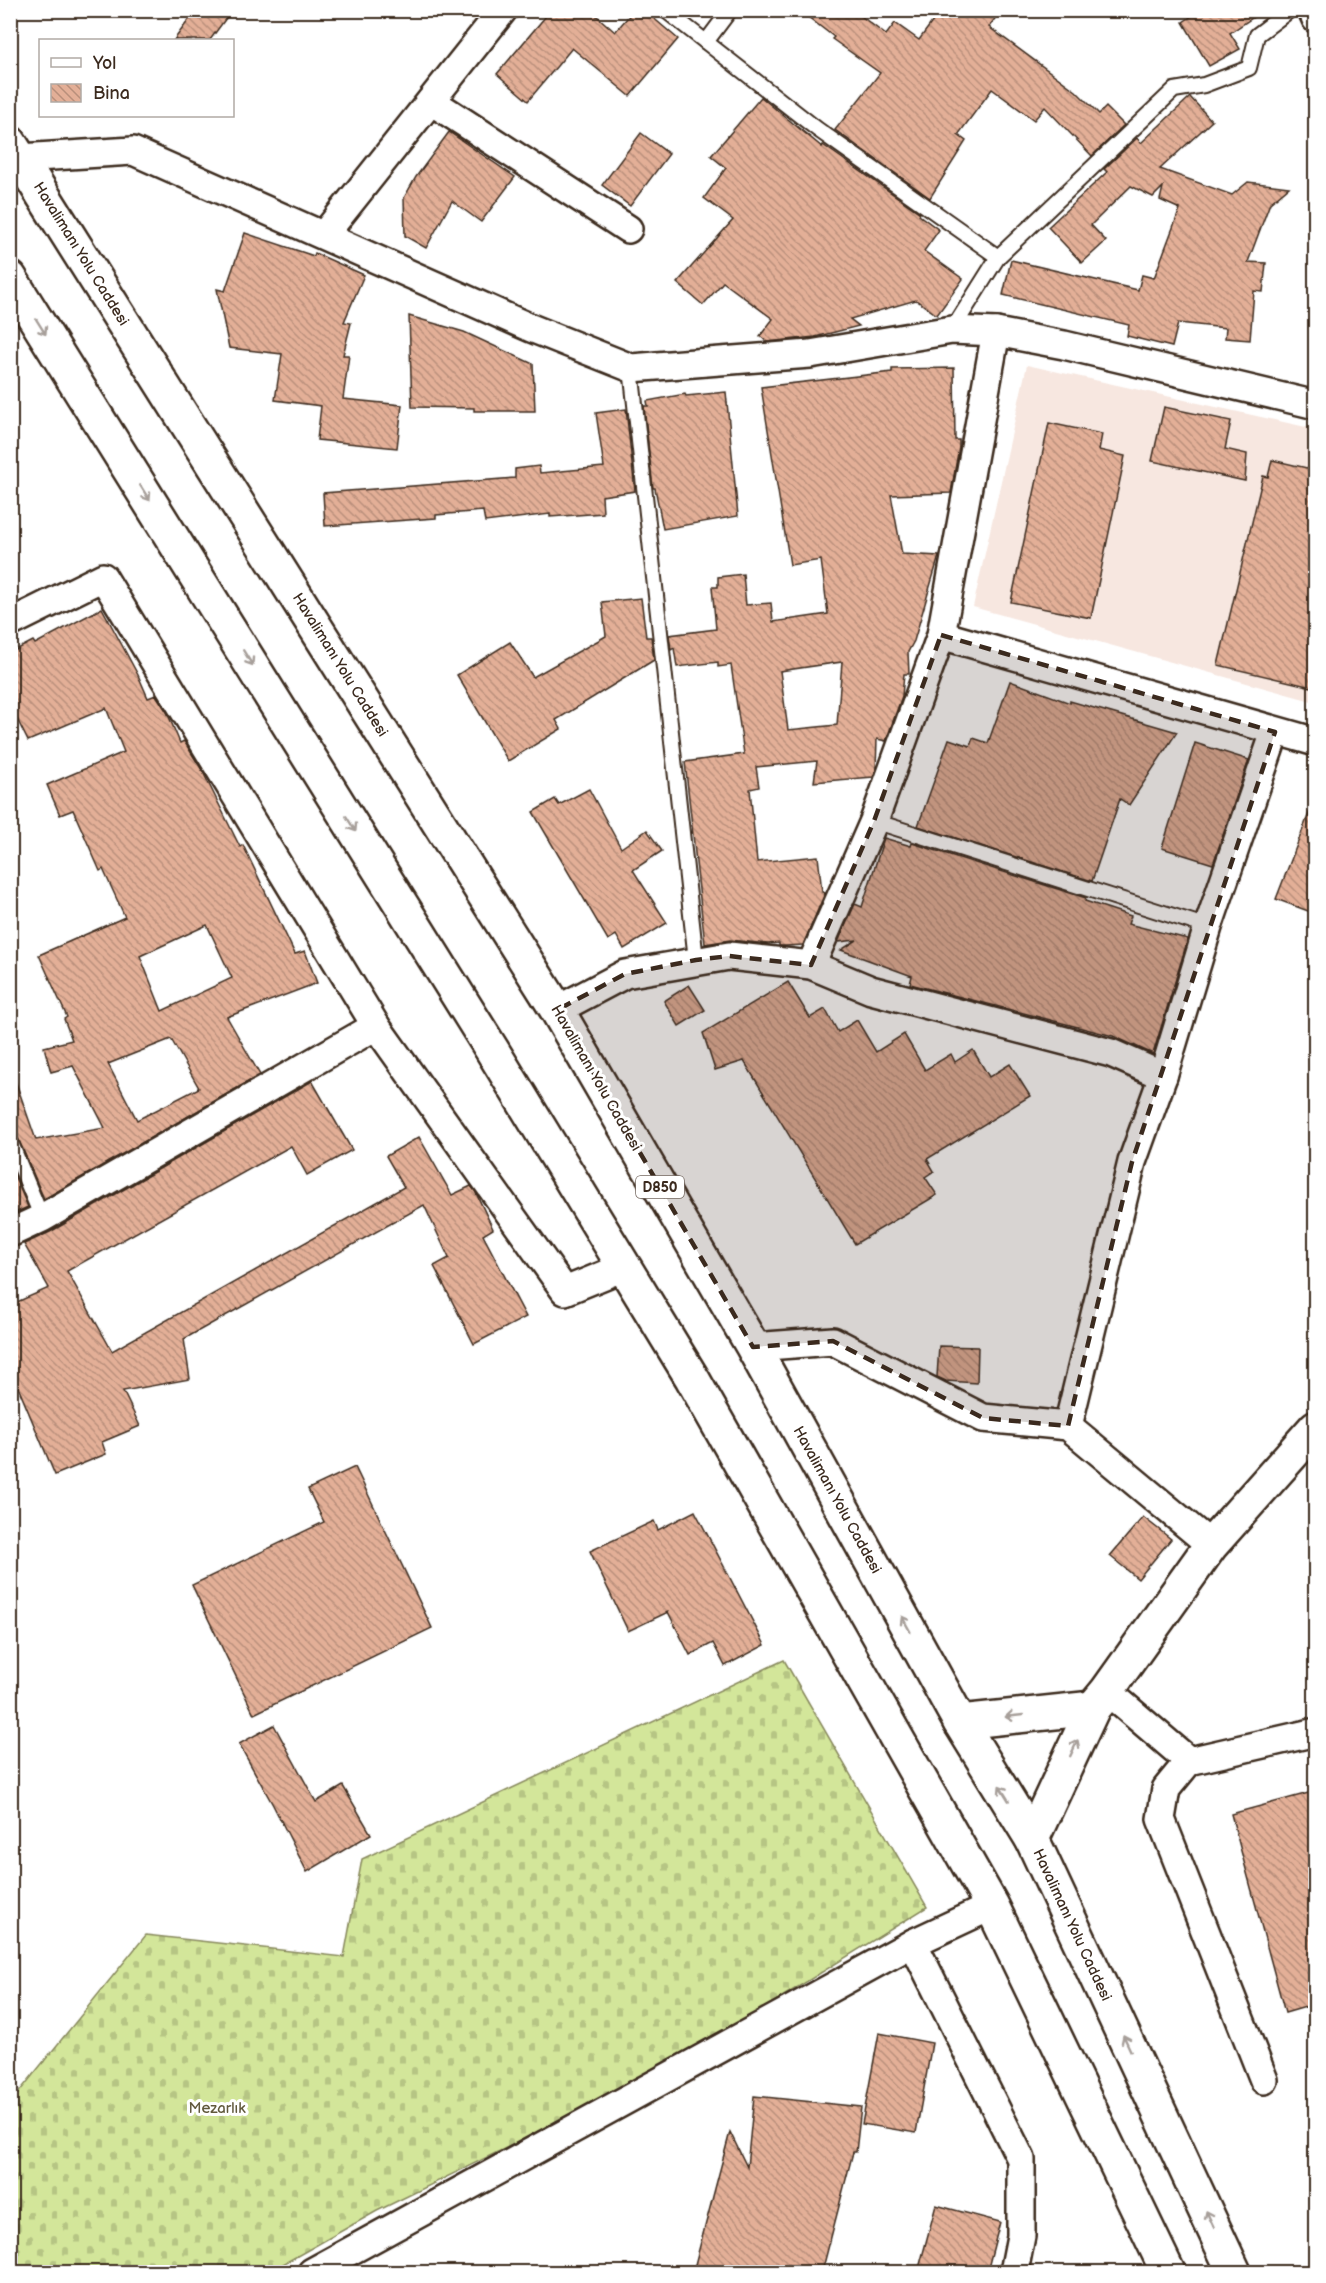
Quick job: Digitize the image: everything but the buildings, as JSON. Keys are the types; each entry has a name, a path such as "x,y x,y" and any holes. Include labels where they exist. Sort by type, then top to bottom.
{"main road":[{"name":"Havalimanı Yolu Caddesi","path":"15,150 557,1010 753,1347 960,1722 1032,1839 1234,2272"},
{"path":"10,278 492,1050 698,1388 992,1906 1167,2272"},
{"path":"1032,1839 1100,1699 1211,1545 1316,1427"},
{"path":"960,1722 1100,1699"}],"street":[{"path":"324,235 503,10"},
{"path":"1312,10 1316,19"},
{"path":"431,101 628,229"},
{"path":"15,150 133,151 531,328 631,368 810,354 952,330 996,332 1064,345 1316,405"},
{"path":"811,965 874,820 941,635 996,332"},
{"path":"10,623 103,577 376,1026 566,1291 624,1267"},
{"path":"941,635 1316,742"},
{"path":"1068,1426 1132,1162 1163,1076 1208,927 1275,732"},
{"path":"557,1010 625,974 729,956 811,965 871,990 1111,1053 1163,1076"},
{"path":"10,1233 42,1218 376,1026"},
{"path":"753,1347 833,1341 982,1418 1068,1426 1211,1545"},
{"path":"1100,1699 1189,1761"},
{"path":"1264,2080 1161,1819 1166,1789 1189,1761 1316,1732"},
{"path":"312,2272 913,1943 992,1906"},
{"path":"913,1943 1021,2159 1021,2236 1014,2272"}],"lane":[{"path":"665,10 817,129 998,257"},
{"path":"706,42 730,10"},
{"path":"952,330 998,257 1174,90 1204,86 1249,68 1257,35 1290,10"},
{"path":"631,368 696,960"},
{"path":"874,820 1208,927"},
{"path":"10,1142 42,1218"}],"highlighted area":[{"path":"941,635 1275,732 1132,1162 1068,1426 983,1418 833,1341 753,1347 557,1010 625,974 696,960 729,956 811,965 874,821"}],"shaded area":[{"path":"1027,365 1315,429 1315,702 973,607"}],"green space":[{"name":"Mezarlık","path":"784,1660 927,1907 659,2073 377,2211 269,2272 11,2272 11,2102 146,1935 344,1957 362,1859"}]}
